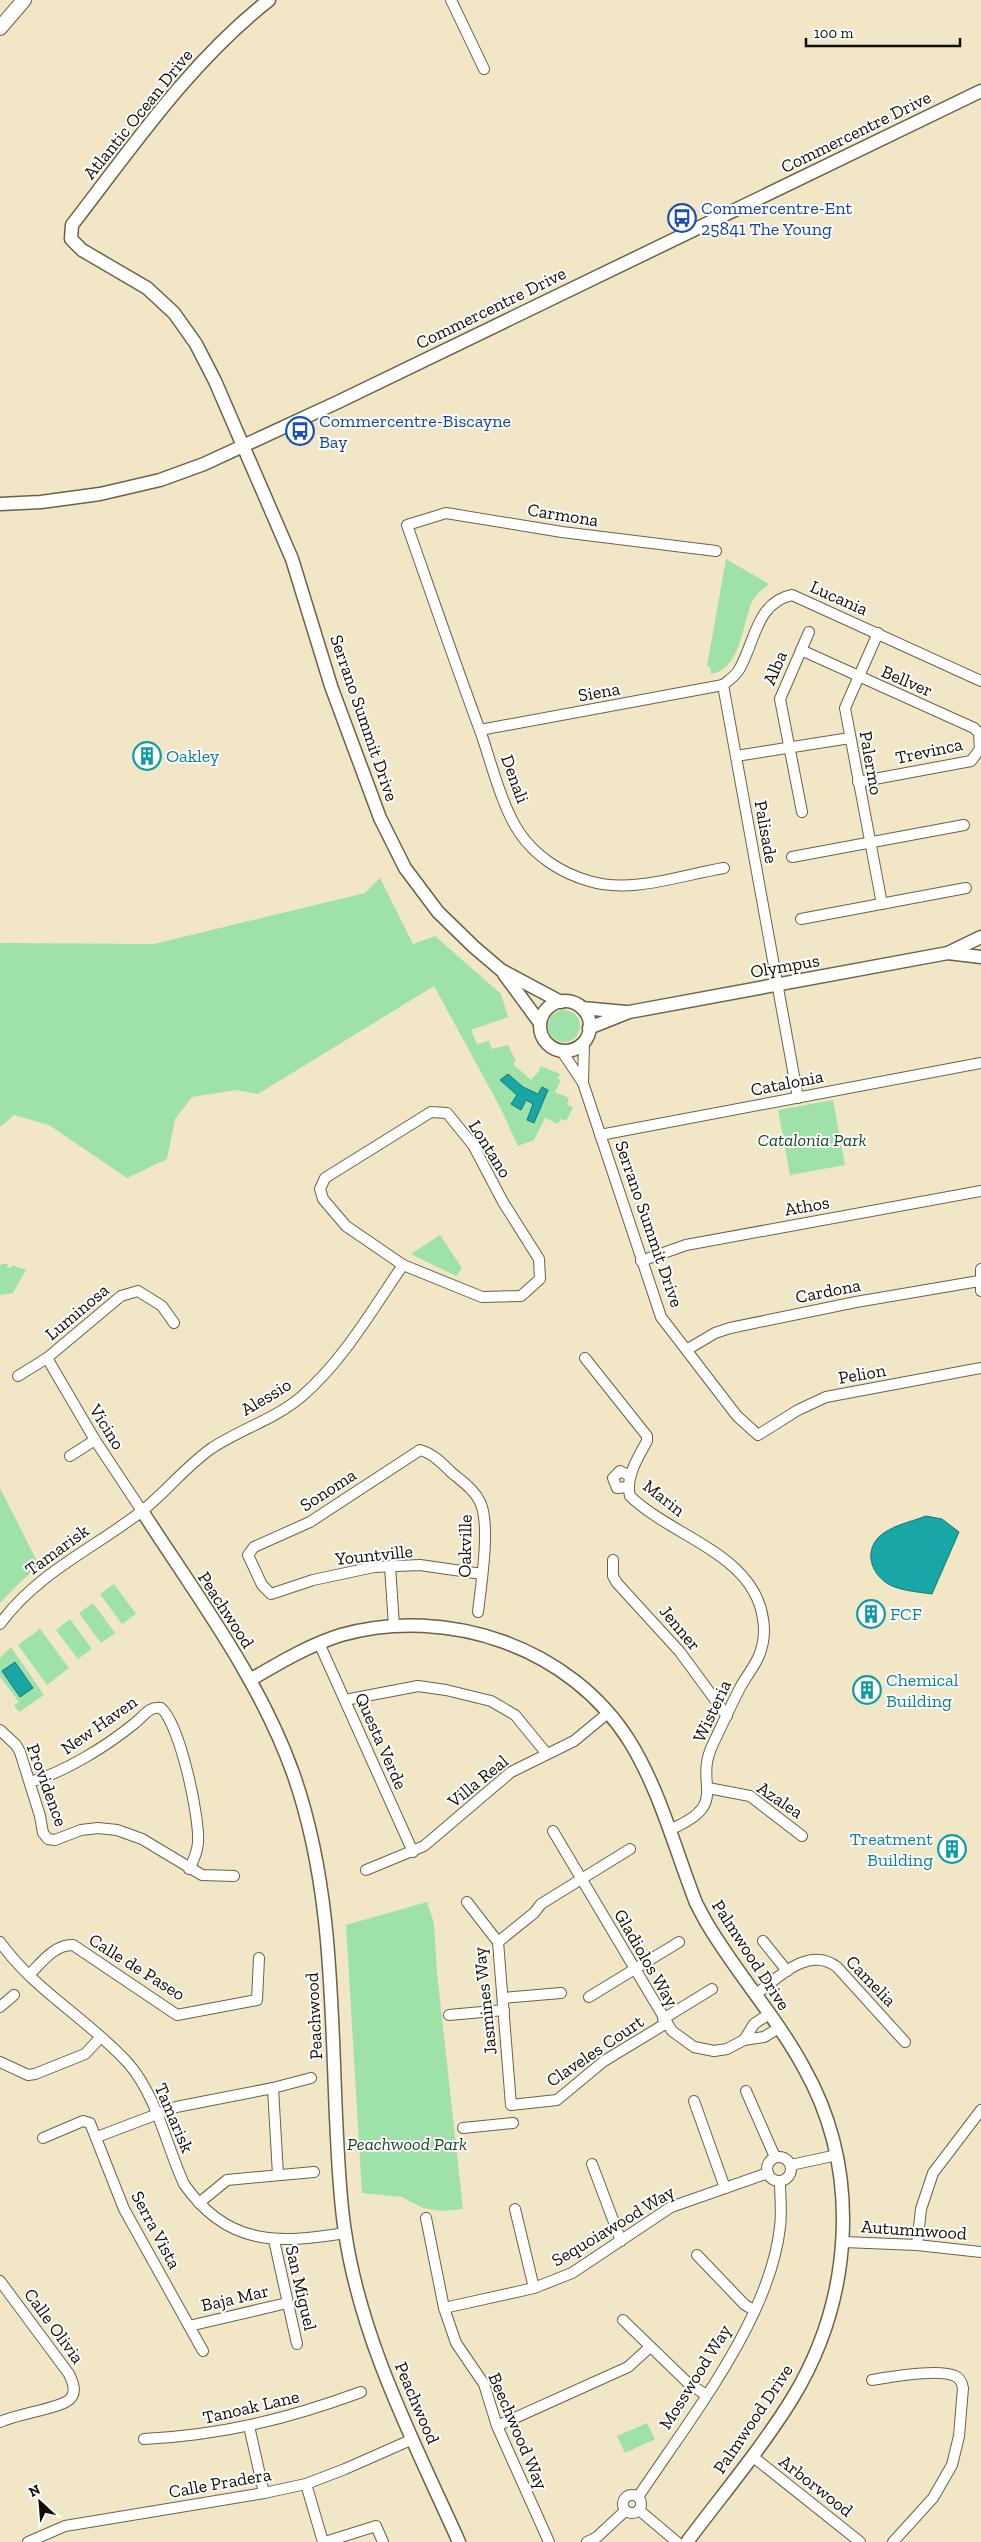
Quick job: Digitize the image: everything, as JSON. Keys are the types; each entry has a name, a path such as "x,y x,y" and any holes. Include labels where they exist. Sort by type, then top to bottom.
{"main road":[{"path":"0,28 24,0"}],"street":[{"name":"Atlantic Ocean Drive","path":"72,239 72,225 168,100 206,57 269,0"},
{"path":"451,0 484,69"},
{"name":"Commercentre Drive","path":"0,504 41,502 80,497 160,480 243,447 981,91"},
{"name":"Serrano Summit Drive","path":"72,239 82,250 147,288 174,313 196,344 292,559 331,686 380,818 405,868 438,912 501,970 540,1023 543,1039 548,1045 561,1050 583,1083 661,1317 688,1349 737,1416 758,1435"},
{"name":"Carmona","path":"407,525 446,513 562,532 716,551"},
{"name":"Denali","path":"407,525 512,818 519,832 538,854 559,870 590,882 613,885 638,884 724,868"},
{"name":"Lucania","path":"723,685 739,670 768,606 779,598 792,595 981,681"},
{"name":"Alba","path":"802,812 780,699 809,632"},
{"name":"Palermo","path":"878,633 846,708 869,842 882,904"},
{"name":"Bellver","path":"801,650 858,678 974,728 979,733 981,743 977,756"},
{"name":"Siena","path":"480,730 723,685"},
{"name":"Palisade","path":"723,685 798,1098"},
{"path":"736,756 850,738"},
{"name":"Trevinca","path":"858,782 970,761 977,756"},
{"path":"792,857 964,825"},
{"path":"800,919 966,888"},
{"name":"Olympus","path":"589,1028 629,1012 948,953 981,937"},
{"name":"Olympus","path":"948,953 981,957"},
{"name":"Serrano Summit Drive","path":"501,970 561,1002 576,1004 582,1008"},
{"path":"540,1023 548,1008 561,1002"},
{"path":"582,1008 589,1021 589,1028"},
{"name":"Olympus","path":"582,1008 629,1012"},
{"name":"Serrano Summit Drive","path":"583,1083 584,1042 589,1028"},
{"path":"561,1050 571,1050 584,1042"},
{"name":"Catalonia","path":"600,1135 981,1063"},
{"name":"Lontano","path":"431,1112 447,1113 473,1145 503,1202 539,1259 540,1279 521,1296 482,1297 403,1265 346,1226 323,1199 320,1189 325,1178 431,1112"},
{"name":"Athos","path":"641,1260 686,1244 981,1191"},
{"name":"Alessio","path":"142,1511 211,1449 284,1409 301,1397 330,1368 403,1265"},
{"path":"980,1286 981,1269"},
{"name":"Cardona","path":"688,1349 715,1333 730,1328 856,1302 980,1286"},
{"name":"Luminosa","path":"18,1376 47,1358 120,1296 138,1291 162,1306 174,1323"},
{"name":"Vicino","path":"47,1358 95,1440 142,1511"},
{"name":"Marin","path":"585,1358 647,1436 647,1441 629,1481 634,1500 740,1572 755,1593"},
{"name":"Pelion","path":"758,1435 798,1410 826,1397 981,1368"},
{"path":"70,1456 95,1440"},
{"name":"Sonoma","path":"271,1594 262,1584 249,1560 250,1550 310,1522 420,1450"},
{"name":"Oakville","path":"420,1450 437,1459 472,1490 479,1500 484,1518 482,1574 478,1612"},
{"name":"Tamarisk","path":"0,1624 16,1604 43,1578 142,1511"},
{"name":"Peachwood","path":"142,1511 250,1680 293,1772 314,1845 326,1922 339,2168 345,2234 364,2312 385,2377 459,2542"},
{"name":"Jenner","path":"613,1560 613,1576 617,1583 680,1652 727,1716"},
{"name":"Yountville","path":"271,1594 340,1573 390,1566 420,1565 482,1574"},
{"path":"390,1566 394,1626"},
{"name":"Wisteria","path":"669,1830 692,1819 699,1813 704,1804 708,1788 707,1765 710,1751 760,1654 763,1644 762,1616 755,1593"},
{"name":"Palmwood Drive","path":"250,1680 319,1643 356,1632 394,1626 443,1627 468,1631 503,1641 531,1654 563,1674 589,1694 608,1713 629,1742 643,1766 696,1902 715,1938 769,2014 812,2082 837,2155 842,2190 844,2242 829,2321 815,2356 792,2399 687,2542"},
{"name":"Questa Verde","path":"319,1643 413,1852"},
{"path":"345,1700 418,1686 446,1690 491,1702 515,1715 547,1754"},
{"name":"New Haven","path":"30,1782 65,1769 134,1723 150,1709 158,1708 165,1712 170,1720 191,1788 198,1841 195,1858 189,1868"},
{"name":"Villa Real","path":"366,1870 413,1852 434,1838 511,1772 574,1741 608,1713"},
{"name":"Providence","path":"0,1730 16,1744 30,1782 43,1833 48,1839 55,1840 81,1830 98,1828 117,1830 142,1839 189,1868 208,1876 234,1876"},
{"name":"Azalea","path":"708,1788 750,1796 802,1836"},
{"name":"Gladiolos Way","path":"552,1832 664,2021 678,2037 707,2051 721,2050 744,2040 764,2037 778,2028"},
{"path":"498,1942 534,1913 541,1904 630,1849"},
{"name":"Jasmines Way","path":"467,1902 498,1942 511,2105"},
{"path":"762,1941 787,1971"},
{"name":"Tamarisk","path":"0,1942 28,1975 128,2063 144,2086 184,2184 214,2218 232,2227 274,2240 306,2240 345,2234"},
{"path":"589,1997 679,1942"},
{"name":"Calle de Paseo","path":"28,1975 56,1949 64,1944 73,1945 177,2015 257,2000 259,1958"},
{"name":"Camelia","path":"756,1995 787,1971 811,1959 823,1960 833,1965 905,2042"},
{"name":"Claveles Court","path":"511,2105 557,2100 604,2061 712,1989"},
{"path":"503,1998 561,1994"},
{"path":"0,2007 14,1995"},
{"path":"450,2015 504,2010"},
{"name":"Gladiolos Way","path":"744,2040 754,2024 769,2014"},
{"path":"0,2062 28,2075 35,2074 85,2054 100,2038"},
{"path":"97,2137 176,2107 273,2088 311,2078"},
{"path":"273,2088 278,2174"},
{"path":"746,2091 775,2157"},
{"path":"694,2100 725,2188"},
{"path":"917,2245 923,2201 933,2172 981,2110"},
{"name":"Serra Vista","path":"42,2138 83,2121 88,2122 97,2137 124,2209 203,2351"},
{"path":"463,2128 513,2123"},
{"path":"791,2165 837,2155"},
{"path":"775,2157 783,2157 791,2165 790,2176 780,2181 773,2179 768,2173 767,2166 775,2157"},
{"path":"592,2164 621,2241"},
{"path":"199,2203 227,2180 314,2172"},
{"name":"Sequoiawood Way","path":"444,2308 534,2288 572,2273 671,2207 768,2173"},
{"name":"Mosswood Way","path":"638,2497 734,2352 768,2281 780,2227 780,2181"},
{"path":"515,2209 534,2288"},
{"name":"Beechwood Way","path":"426,2218 444,2308 456,2343 484,2384 497,2426 549,2542"},
{"name":"San Miguel","path":"274,2240 297,2344"},
{"name":"Autumnwood","path":"844,2242 917,2245 981,2252"},
{"path":"697,2256 745,2305 754,2310"},
{"name":"Calle Olivia","path":"0,2281 69,2374 74,2387 74,2394 70,2400 0,2422"},
{"name":"Baja Mar","path":"189,2326 287,2303"},
{"path":"623,2320 687,2382 706,2395"},
{"path":"497,2426 628,2367 650,2347"},
{"path":"872,2380 910,2374 949,2374 961,2381 964,2394 959,2436 952,2466 932,2498 893,2542"},
{"name":"Tanoak Lane","path":"144,2439 201,2435 249,2426 320,2408 361,2392"},
{"path":"249,2426 264,2493"},
{"name":"Calle Pradera","path":"28,2542 65,2526 264,2493 306,2484 413,2439"},
{"name":"Arborwood","path":"752,2456 860,2542"},
{"path":"306,2484 324,2542 376,2526 383,2542"},
{"path":"631,2494 638,2497 641,2503 639,2510 632,2513 625,2511 622,2505 624,2498 631,2494"},
{"path":"639,2510 677,2542"},
{"path":"587,2542 597,2537 625,2511"}],"green space":[{"path":"726,559 769,584 757,595 751,604 739,646 734,656 721,671 711,674 710,667 707,666"},
{"path":"380,878 413,944 435,936 501,994 508,1017 471,1030 477,1044 489,1041 492,1049 508,1045 516,1061 513,1064 531,1080 541,1066 560,1074 558,1079 561,1080 555,1092 569,1098 567,1105 573,1107 566,1121 561,1119 558,1124 545,1118 534,1140 518,1146 501,1109 434,986 258,1094 236,1090 192,1097 175,1119 167,1159 127,1178 49,1125 14,1115 0,1127 0,943 154,944 365,893"},
{"path":"564,1010 576,1014 580,1026 576,1038 564,1042 552,1038 548,1026 552,1014"},
{"name":"Catalonia Park","path":"833,1100 845,1165 790,1175 778,1110"},
{"path":"440,1235 462,1268 456,1276 411,1254"},
{"path":"8,1264 7,1267 11,1268 12,1265 26,1270 13,1293 0,1295 0,1265"},
{"path":"0,1488 39,1565 0,1603"},
{"path":"114,1584 136,1614 122,1624 100,1594"},
{"path":"93,1603 115,1633 101,1643 79,1613"},
{"path":"70,1619 92,1649 78,1659 56,1630"},
{"path":"40,1629 69,1668 47,1685 18,1645"},
{"path":"11,1647 44,1695 19,1712 14,1705 19,1702 0,1677 0,1658"},
{"name":"Peachwood Park","path":"427,1902 434,1923 437,1973 463,2209 443,2211 423,2208 402,2197 362,2193 346,1925"},
{"path":"647,2423 655,2439 625,2453 617,2436"}],"water":[{"path":"508,1074 523,1087 538,1094 542,1087 548,1090 534,1123 527,1120 533,1104 526,1100 521,1110 511,1104 517,1095 500,1080"},
{"path":"926,1516 942,1519 959,1532 932,1594 905,1590 890,1585 875,1571 871,1558 873,1545 887,1531"},
{"path":"15,1662 33,1688 20,1697 2,1671"}],"place":[{"name":"Commercentre-Ent 25841 The Young","path":"682,218"},
{"name":"Commercentre-Biscayne Bay","path":"300,431"},
{"name":"Oakley","path":"147,756"},
{"name":"FCF","path":"871,1614"},
{"name":"Chemical Building","path":"867,1690"},
{"name":"Treatment Building","path":"952,1849"}]}
